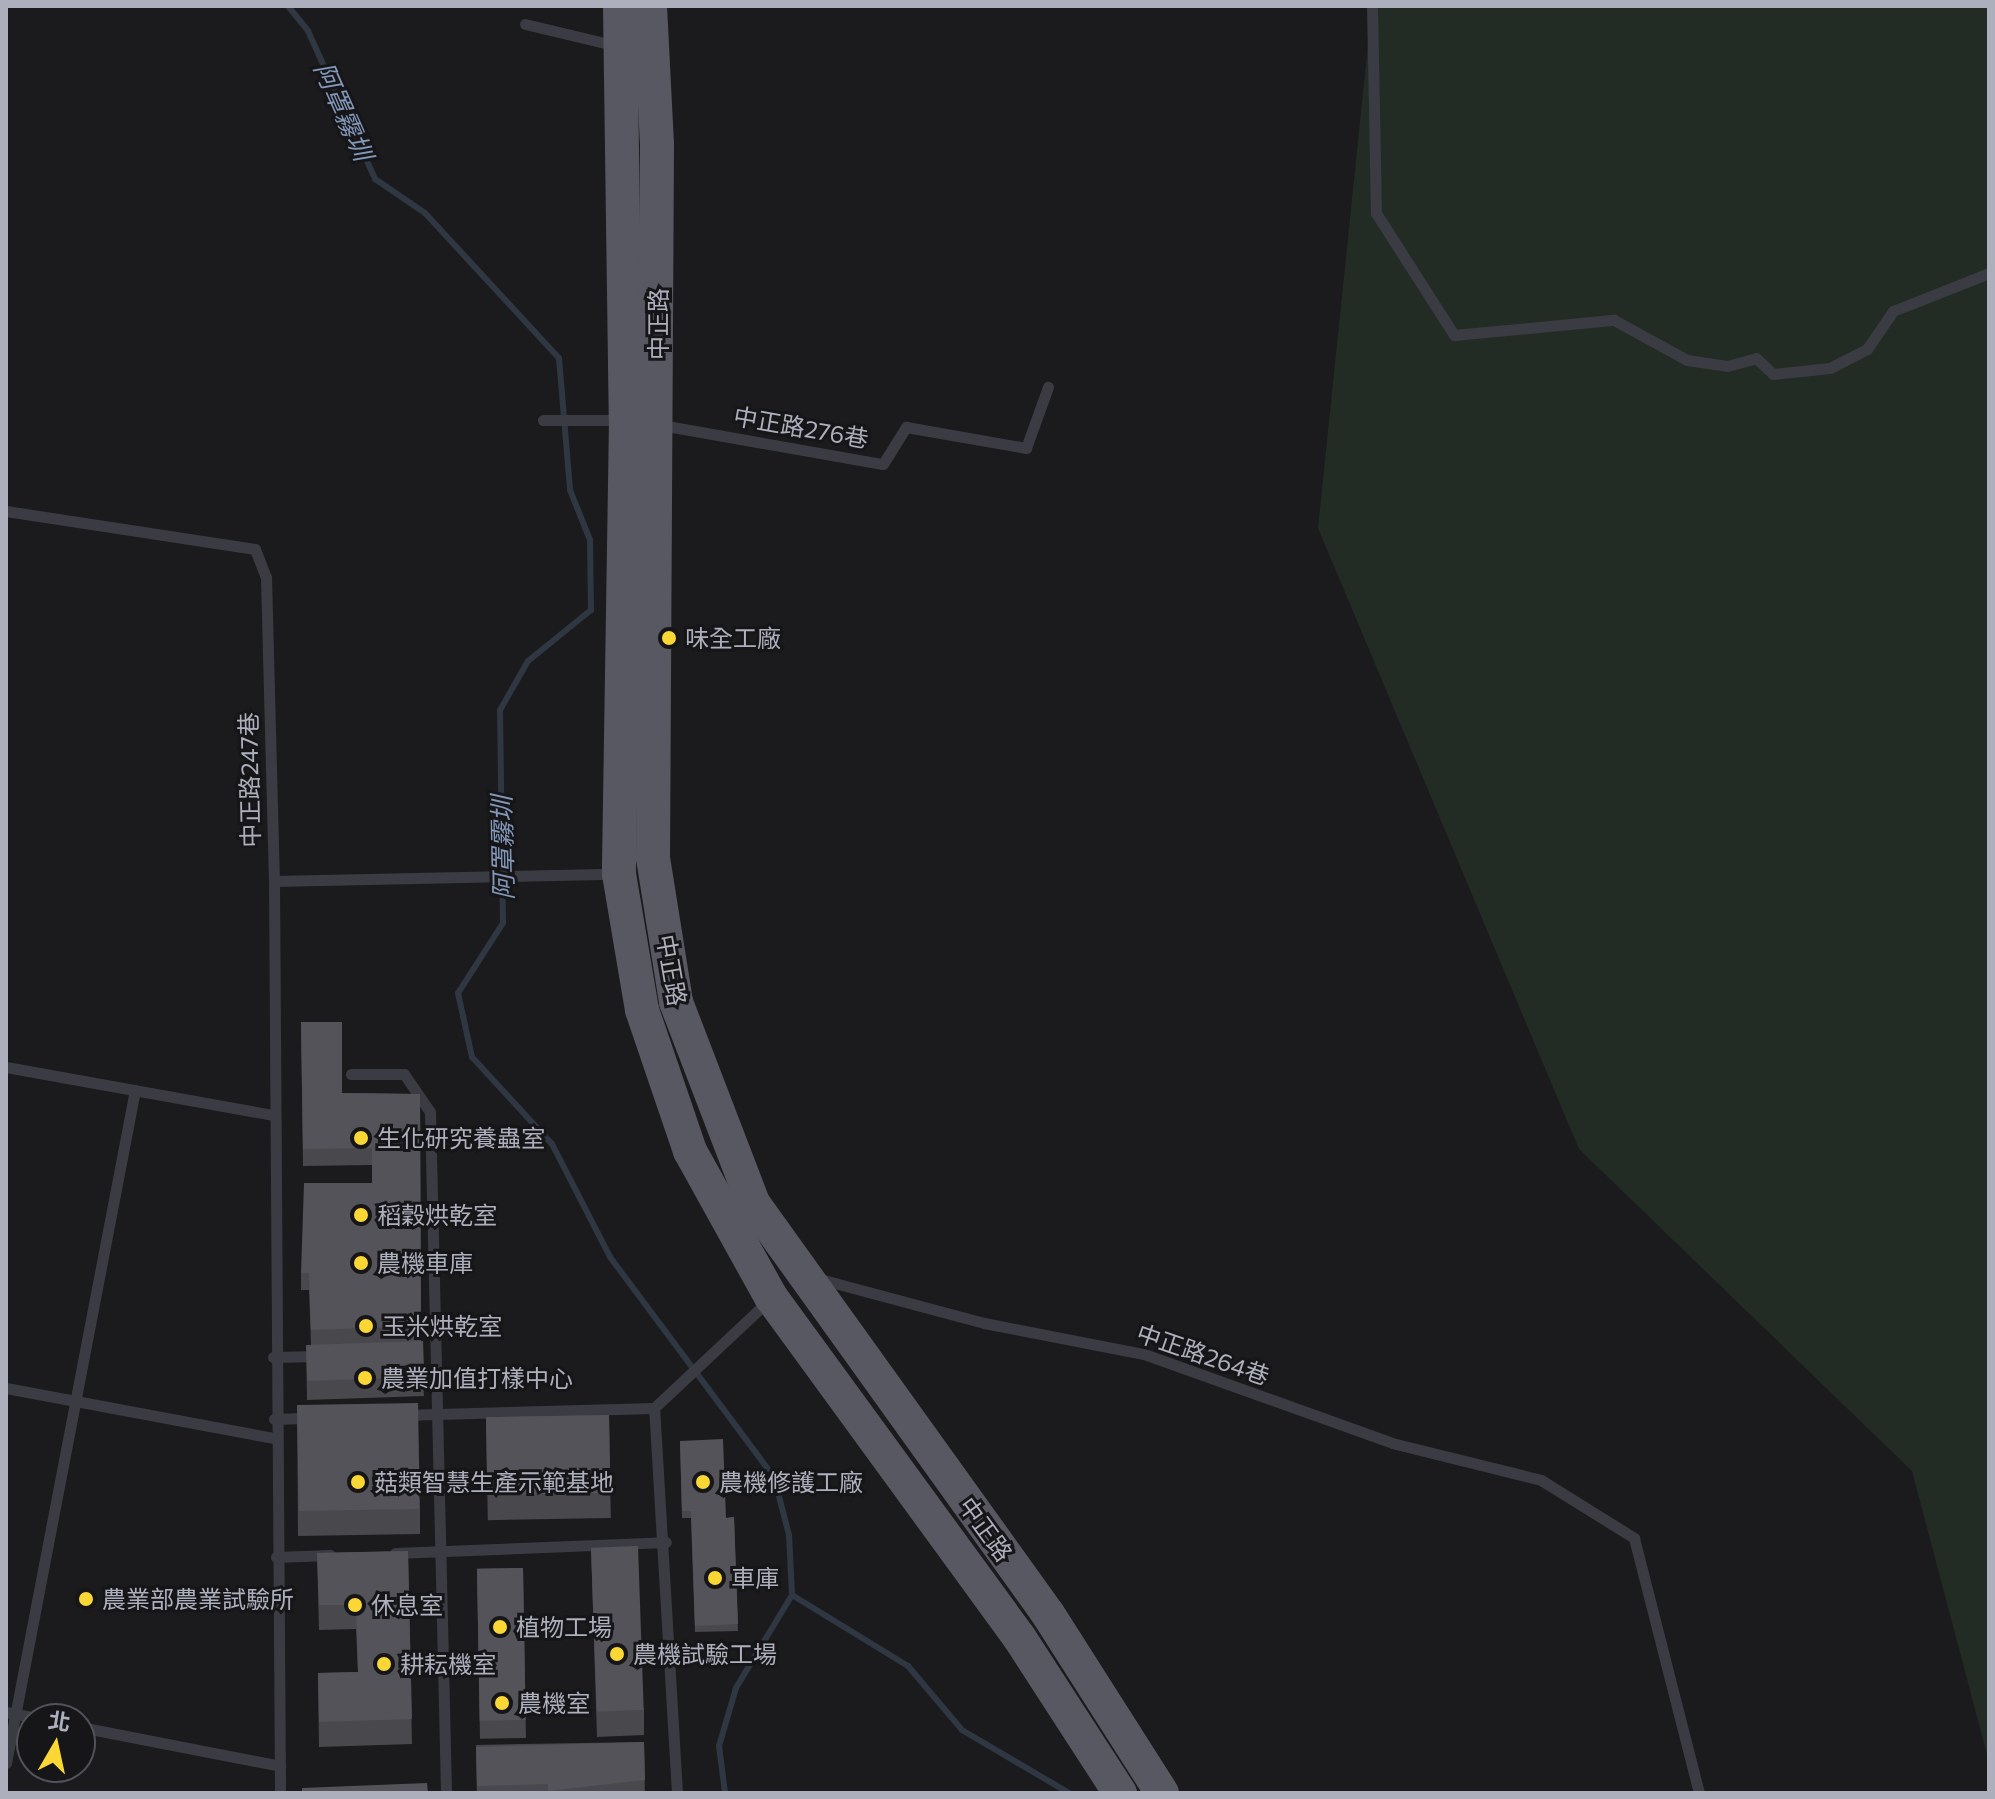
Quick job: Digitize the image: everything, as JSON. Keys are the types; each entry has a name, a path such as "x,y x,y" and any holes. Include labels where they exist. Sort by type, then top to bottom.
{"main road":[{"name":"中正路","path":"620,6 636,866 642,1010 690,1151 771,1297 1019,1637 1120,1793"},
{"name":"中正路","path":"629,422 650,6"},
{"name":"中正路","path":"636,866 697,1068 753,1203 800,1273 1048,1614 1161,1790"}],"lane":[{"path":"1372,6 1369,73 1376,213 1454,335 1614,320 1687,360 1727,366 1756,358 1773,374 1830,368 1867,349 1893,311 1989,273"},
{"path":"525,24 622,47"},
{"name":"中正路276巷","path":"629,422 883,464 906,427 1026,448 1048,387"},
{"path":"543,420 629,422"},
{"name":"中正路247巷","path":"6,511 255,549 266,577 274,881 636,866"},
{"path":"274,881 273,1357 280,1793"},
{"path":"6,1067 274,1115"},
{"path":"351,1074 404,1074 430,1112 446,1793"},
{"path":"6,1763 11,1713 77,1401 135,1090"},
{"name":"中正路264巷","path":"800,1273 984,1323 1144,1354 1392,1443 1541,1480 1634,1538 1699,1793"},
{"path":"392,1415 654,1408 771,1297"},
{"path":"420,1352 435,1351"},
{"path":"273,1357 332,1355"},
{"path":"6,1388 274,1438"},
{"path":"654,1408 666,1542 677,1793"},
{"path":"274,1419 333,1417"},
{"path":"381,1553 666,1542"},
{"path":"276,1557 351,1554"},
{"path":"96,1730 280,1766"}],"shaded area":[{"path":"1372,6 1989,6 1989,1762 1912,1471 1579,1149 1318,528"}],"building":[{"path":"301,1022 342,1022 342,1093 420,1094 421,1326 311,1330 309,1273 301,1273 304,1183 372,1183 372,1148 303,1149"},
{"path":"423,1341 424,1377 307,1381 306,1345"},
{"name":"菇類智慧生產示範基地","path":"418,1403 420,1509 299,1511 297,1405"},
{"path":"609,1415 610,1493 487,1495 486,1417"},
{"path":"723,1439 726,1518 734,1517 738,1624 695,1626 691,1511 682,1511 680,1441"},
{"name":"農機試驗工場","path":"638,1546 644,1710 597,1712 591,1548"},
{"name":"耕耘機室","path":"408,1551 412,1719 319,1722 318,1673 358,1672 356,1605 319,1605 317,1553"},
{"path":"523,1568 526,1720 480,1721 477,1569"},
{"path":"644,1742 645,1780 548,1791 548,1784 477,1786 476,1747"},
{"path":"427,1783 428,1793 302,1793 302,1788"}],"waterway":[{"name":"阿罩霧圳","path":"288,6 308,31 375,179 425,213 559,358 570,490 590,540 591,610 528,661 500,710 503,923 458,993 472,1057 552,1144 610,1257 774,1477 789,1535 792,1595 736,1688 719,1746 725,1793"},
{"path":"792,1595 908,1666 962,1730 1069,1793"}],"place":[{"name":"味全工廠","path":"669,638"},
{"name":"生化研究養蟲室","path":"361,1138"},
{"name":"稻穀烘乾室","path":"361,1215"},
{"name":"農機車庫","path":"361,1263"},
{"name":"玉米烘乾室","path":"366,1326"},
{"name":"農業加值打樣中心","path":"365,1378"},
{"name":"菇類智慧生產示範基地","path":"358,1482"},
{"name":"農機修護工廠","path":"703,1482"},
{"name":"車庫","path":"715,1578"},
{"name":"農業部農業試驗所","path":"86,1599"},
{"name":"休息室","path":"355,1605"},
{"name":"植物工場","path":"500,1627"},
{"name":"農機試驗工場","path":"617,1654"},
{"name":"耕耘機室","path":"384,1664"},
{"name":"農機室","path":"502,1703"}]}
